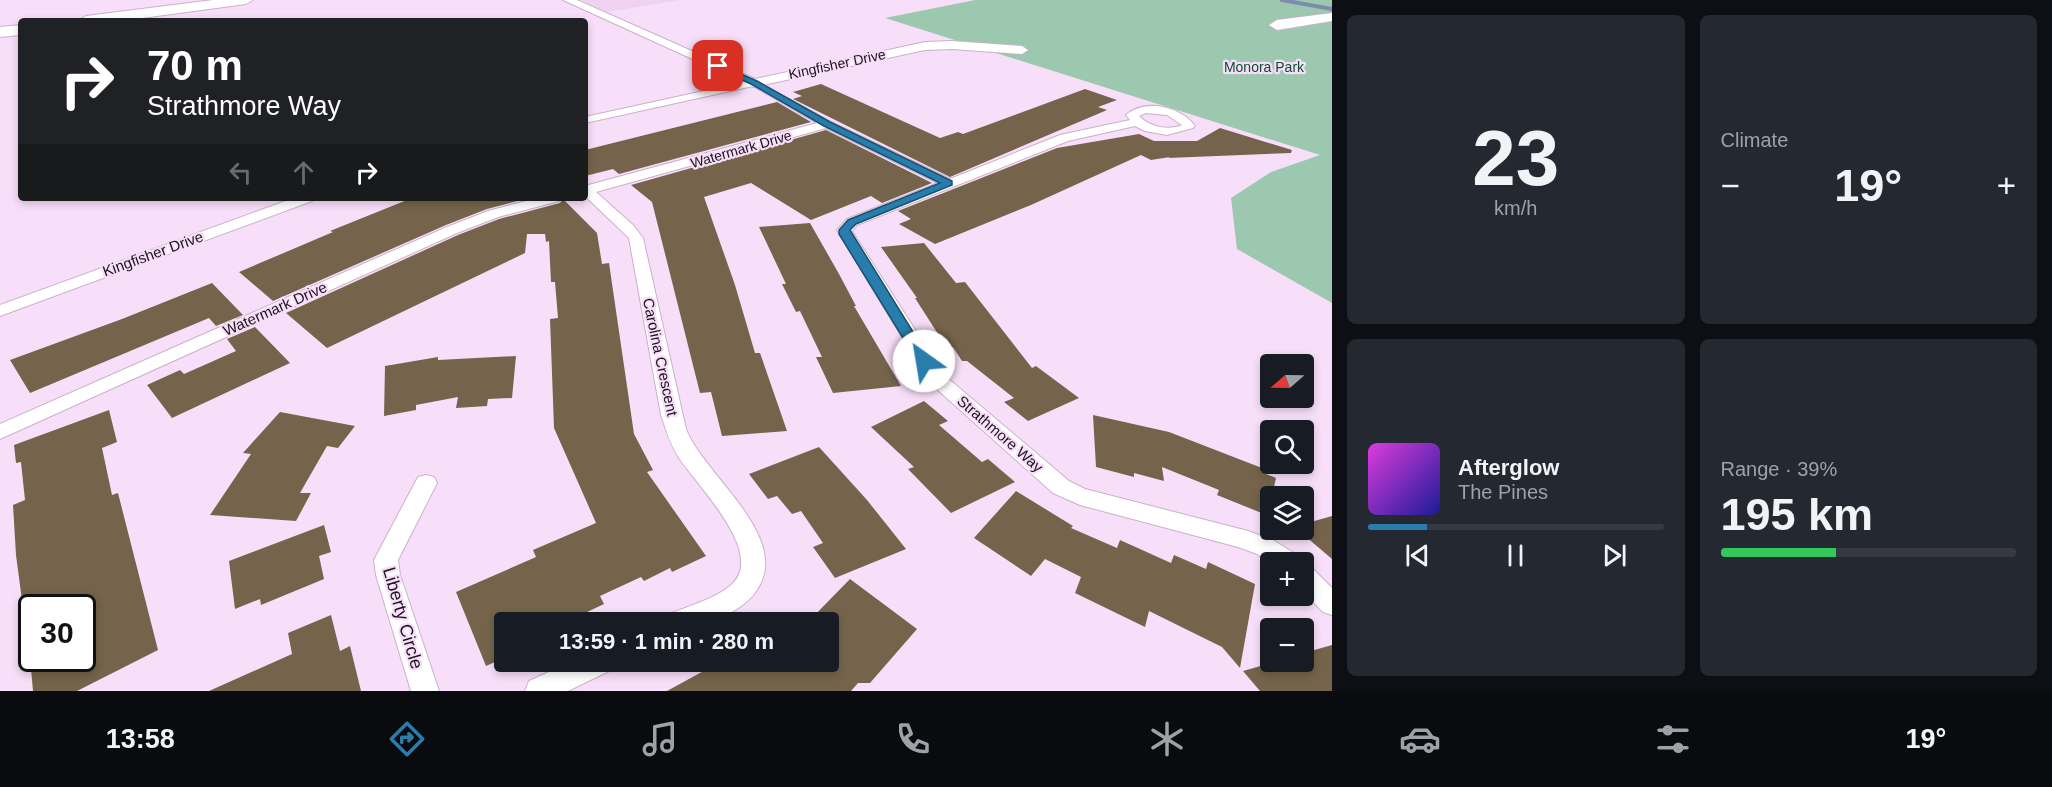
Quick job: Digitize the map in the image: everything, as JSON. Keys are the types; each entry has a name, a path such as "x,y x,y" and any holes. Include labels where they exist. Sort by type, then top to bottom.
{"highway":[{"path":"109,18 246,0"},
{"path":"1277,25 1332,17"},
{"path":"0,32 18,30"}],"street":[{"path":"568,0 754,83 827,124 948,183"},
{"name":"Kingfisher Drive","path":"588,119 926,46 963,45 1022,50"},
{"name":"Strathmore Way","path":"1136,122 1064,138 852,222 844,230 937,379 1070,492 1240,538 1272,552"},
{"name":"Watermark Drive","path":"588,189 783,138 827,124"},
{"name":"Carolina Crescent","path":"588,192 636,238 671,415 677,433 685,450 741,524 755,555 756,563 750,583 741,592 700,612"},
{"name":"Kingfisher Drive","path":"0,310 299,201"},
{"name":"Watermark Drive","path":"0,432 452,230 493,214 543,201"},
{"name":"Liberty Circle","path":"425,691 388,575 386,560 426,483"},
{"path":"1314,587 1332,604"},
{"path":"539,691 578,672"}],"shaded area":[{"path":"581,0 680,0 607,12"}],"green space":[{"name":"Monora Park","path":"975,0 1332,0 1332,303 1237,249 1231,198 1271,172 1320,155 885,18"}],"building":[{"path":"821,84 940,138 958,132 963,134 1085,89 1117,100 1098,107 1107,110 950,177 793,99 802,96 793,92"},
{"path":"777,102 811,122 619,174 613,169 588,175 588,149"},
{"path":"1220,128 1292,150 1291,153 1168,158 1170,157 1151,160 1141,155 1031,205 935,244 899,224 911,219 898,211 1057,148 1139,134 1154,141 1197,141"},
{"path":"826,130 932,183 882,203 871,196 811,220 751,183 704,197 735,285 755,353 760,353 787,431 722,436 711,392 700,393 652,202 631,185"},
{"path":"405,201 518,201 487,209 446,225 273,301 239,272 333,232 330,231"},
{"path":"565,201 597,233 602,264 609,263 634,434 653,470 647,472 706,556 672,572 670,568 644,581 641,577 600,596 604,604 587,612 494,612 494,662 486,666 456,592 536,557 533,550 596,523 554,428 550,319 558,318 555,282 551,282 549,241 546,242 545,234 527,234 525,253 327,348 286,313 458,235 499,219"},
{"path":"810,223 856,306 854,306 901,386 833,393 816,357 822,357 800,311 796,312 782,284 786,284 759,227"},
{"path":"924,243 956,283 965,282 1032,368 1036,366 1079,398 1028,421 1004,402 1014,398 967,361 962,361 953,347 947,348 915,298 917,298 881,247"},
{"path":"212,283 243,315 216,326 209,318 30,393 10,360 122,319"},
{"path":"255,327 290,363 172,418 147,385 180,370 184,374 236,351 227,339"},
{"path":"516,356 512,398 488,399 487,406 456,408 458,397 416,405 416,410 384,416 385,366 438,357 438,360"},
{"path":"924,401 948,421 939,425 982,462 988,459 1015,482 951,513 908,469 914,467 871,427"},
{"path":"109,410 117,442 102,448 112,495 118,493 158,650 77,691 33,691 31,672 96,672 96,594 21,594 13,505 25,500 21,462 16,463 14,445"},
{"path":"280,412 355,426 338,448 327,446 300,493 311,493 296,521 210,515 251,454 243,453"},
{"path":"1093,415 1169,432 1260,467 1260,474 1276,478 1274,486 1260,486 1260,512 1217,495 1219,490 1162,467 1164,481 1134,473 1134,477 1096,467"},
{"path":"819,447 867,500 906,549 835,578 813,547 823,543 801,511 792,514 777,496 768,499 749,474"},
{"path":"1016,491 1073,526 1071,528 1117,548 1120,540 1171,563 1174,555 1206,569 1208,562 1255,584 1240,668 1222,647 1149,611 1145,627 1075,593 1081,577 1045,559 1031,576 974,538"},
{"path":"1332,516 1332,559 1310,540 1314,540 1314,521"},
{"path":"324,525 331,552 319,556 324,579 261,605 260,599 235,609 229,561"},
{"path":"850,579 917,629 870,683 858,683 851,691 667,691 702,672 839,672 839,612 818,612"},
{"path":"331,615 340,651 350,646 361,691 209,691 292,654 288,633"},
{"path":"1332,645 1332,691 1260,691 1243,671 1260,666 1260,672 1314,672 1314,650"}],"waterway":[{"path":"1282,0 1332,9"}],"route":[{"path":"718,66 754,83 827,124 948,183 852,222 844,230 924,361"}]}
